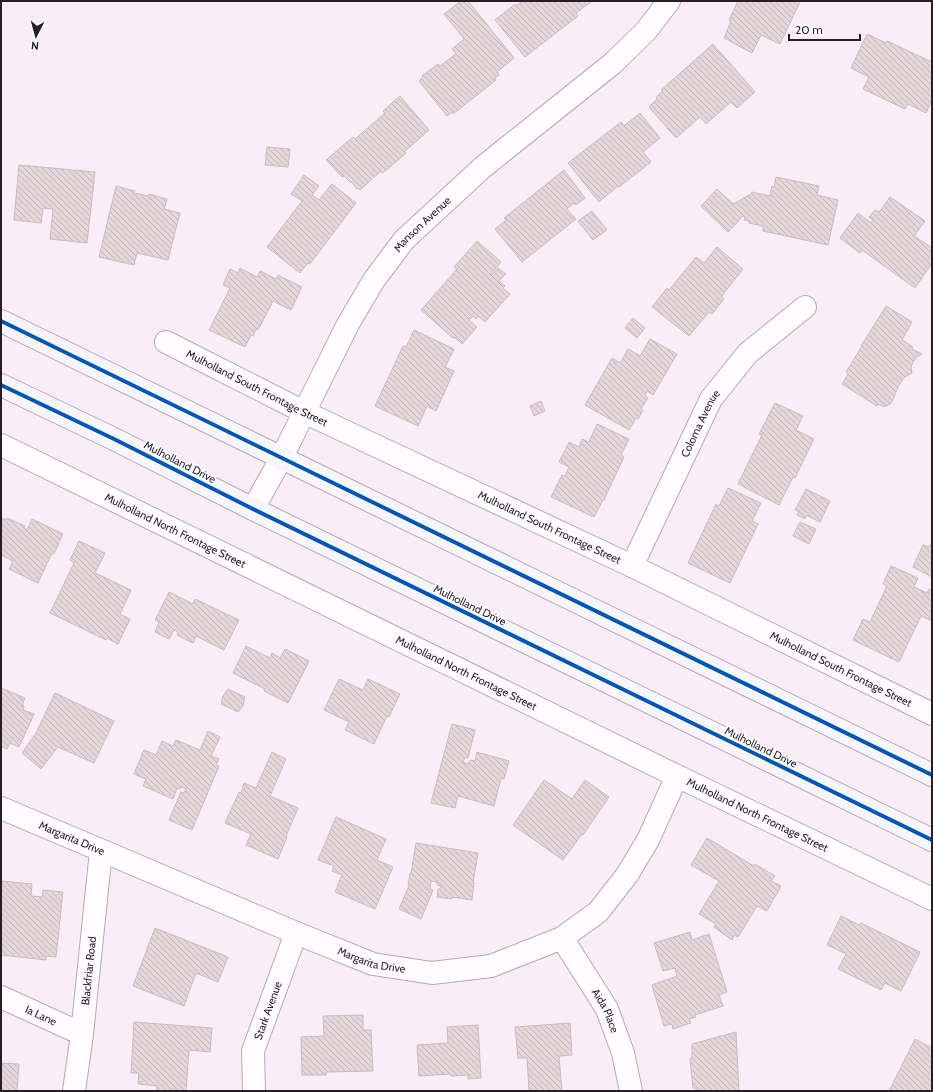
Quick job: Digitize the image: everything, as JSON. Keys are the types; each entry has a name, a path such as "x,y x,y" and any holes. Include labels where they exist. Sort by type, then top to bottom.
{"main road":[{"path":"1,321 932,776"},
{"name":"Mulholland Drive","path":"1,385 932,840"}],"street":[{"name":"Manson Avenue","path":"253,509 282,458 348,324 374,280 404,240 483,167 612,64 646,31 669,1"},
{"name":"Coloma Avenue","path":"632,566 711,399 748,353 805,307"},
{"name":"Mulholland South Frontage Street","path":"166,342 304,412 632,566 932,714"},
{"name":"Mulholland North Frontage Street","path":"1,445 677,776 932,899"},
{"name":"Margarita Drive","path":"1,808 373,964 432,973 491,966 562,938 598,912 628,875 648,840 677,776"},
{"name":"Blackfriar Road","path":"74,1091 82,1034 102,851"},
{"name":"Stark Avenue","path":"254,1091 253,1051 296,933"},
{"name":"Aida Place","path":"562,938 607,1009 623,1053 631,1091"},
{"name":"Ia Lane","path":"1,997 82,1034"}],"building":[{"path":"461,1 468,1 514,58 497,72 499,75 495,78 496,80 453,114 452,112 447,116 419,81 423,77 422,76 438,64 440,66 456,54 452,49 464,39 444,14"},
{"path":"523,1 591,2 576,13 578,16 525,57 495,20 515,4 516,6"},
{"path":"738,1 800,2 780,44 761,35 752,53 724,38 731,21 729,20"},
{"path":"867,34 886,43 887,41 932,62 932,100 926,113 908,104 905,109 863,89 869,77 851,68"},
{"path":"713,44 755,92 737,108 731,102 706,124 700,117 676,138 649,107 657,99 656,97 663,91 661,90"},
{"path":"400,96 429,130 383,173 381,171 360,190 358,188 357,189 352,182 351,183 344,176 342,177 326,160 353,137 355,139 385,113 383,111"},
{"path":"640,113 660,138 643,152 651,162 599,202 568,163 621,122 624,126"},
{"path":"267,147 290,149 288,167 265,165"},
{"path":"19,165 95,172 87,243 50,239 53,209 43,208 41,223 14,220"},
{"path":"564,170 585,198 576,205 574,203 567,209 576,219 522,262 495,229 506,220 504,218"},
{"path":"304,175 319,186 312,195 319,200 332,184 356,203 310,264 308,263 300,273 267,247 302,201 291,194"},
{"path":"776,177 819,186 817,195 838,200 828,245 763,231 763,226 749,223 750,221 744,220 745,217 743,216 728,232 701,206 717,189 733,204 752,192 770,196"},
{"path":"116,186 135,191 134,193 148,196 149,194 167,199 164,209 180,213 168,260 137,253 134,265 99,257"},
{"path":"890,197 925,221 914,236 932,248 932,263 915,288 862,250 860,253 840,238 858,213 871,223 873,220 869,217 875,210 879,212"},
{"path":"592,211 607,230 593,240 578,221"},
{"path":"477,241 501,262 491,274 492,275 498,268 506,274 499,281 505,286 503,288 510,294 485,322 478,316 476,319 473,316 469,320 477,327 462,344 421,310 457,269 454,267"},
{"path":"717,247 743,269 721,297 724,299 712,314 709,312 689,336 652,307 667,288 669,290 696,257 704,263"},
{"path":"240,268 257,277 260,271 276,279 278,275 302,287 291,310 273,301 258,330 256,329 253,336 251,335 245,347 209,330 230,288 223,285 230,269 238,273"},
{"path":"886,306 912,322 902,340 913,347 912,349 922,354 913,362 911,367 912,373 902,380 890,404 882,406 878,404 877,406 842,384 848,374 846,372"},
{"path":"633,318 645,328 637,338 625,328"},
{"path":"414,330 454,349 445,367 454,371 436,411 427,406 418,426 375,406 403,346 406,347"},
{"path":"650,339 677,354 653,395 647,391 645,396 648,398 641,409 643,410 629,430 585,405 612,358 620,363 628,349 640,356"},
{"path":"541,401 545,411 534,416 530,406"},
{"path":"775,403 803,416 796,430 814,439 795,478 793,477 779,505 738,484 762,435 759,434"},
{"path":"597,424 629,439 621,455 624,457 604,500 594,517 551,497 562,475 565,476 569,467 559,462 569,442 579,447 582,439 589,442"},
{"path":"728,488 761,503 752,521 758,524 730,583 688,563 716,504 719,506"},
{"path":"806,489 830,501 820,522 806,515 805,519 797,515 799,512 795,510"},
{"path":"2,518 6,520 7,518 25,526 24,528 27,530 32,519 63,534 38,583 9,569 13,561 1,555"},
{"path":"800,522 816,529 809,544 793,536"},
{"path":"79,541 105,553 95,573 131,590 120,614 130,619 118,644 107,638 106,640 50,613 74,563 70,560"},
{"path":"932,542 932,577 913,567 923,545 929,547"},
{"path":"891,566 918,578 914,587 927,593 929,589 932,590 932,621 921,616 899,662 853,640 863,619 870,622 887,586 883,584"},
{"path":"169,592 193,604 195,599 239,620 224,650 196,636 193,643 177,635 178,632 174,630 169,639 155,632 159,622 155,620"},
{"path":"246,646 270,658 272,653 280,658 285,649 309,661 288,703 264,691 265,689 233,673"},
{"path":"339,679 363,690 368,679 400,694 389,717 387,716 374,744 345,730 349,722 324,710"},
{"path":"1,688 25,698 22,705 24,706 23,710 34,714 19,747 10,743 7,749 1,746"},
{"path":"228,689 245,697 243,706 238,712 221,704 223,696"},
{"path":"55,693 114,721 94,763 58,747 41,769 22,753 36,733"},
{"path":"452,724 475,730 468,758 465,757 463,762 468,764 470,760 475,761 477,752 509,761 504,779 501,778 494,806 458,796 455,808 431,803"},
{"path":"208,731 220,737 211,756 219,759 216,765 219,766 192,830 169,820 181,792 184,793 186,789 181,787 180,789 177,788 173,799 143,786 146,779 134,774 144,750 156,755 162,741 173,746 176,740 200,750"},
{"path":"272,752 286,759 270,796 298,808 278,859 246,845 251,834 225,823 239,792 241,793 244,783 256,788"},
{"path":"544,780 572,799 585,780 609,797 583,835 582,834 563,860 513,825"},
{"path":"336,817 386,839 377,860 393,867 375,909 335,892 342,875 332,871 334,866 318,860"},
{"path":"707,838 754,866 755,864 775,876 771,881 781,886 767,911 757,906 738,937 734,935 732,940 714,927 716,924 699,914 719,881 691,865"},
{"path":"416,843 478,853 472,900 452,897 452,899 437,897 438,889 440,889 441,886 437,885 437,882 431,881 430,889 433,890 421,919 399,909 409,886"},
{"path":"2,881 32,884 31,896 42,897 43,890 63,892 56,957 46,956 46,960 1,955"},
{"path":"841,916 859,925 861,923 920,952 901,991 885,983 881,990 838,969 846,954 827,945"},
{"path":"155,928 228,957 218,982 196,973 184,1006 133,986"},
{"path":"690,932 692,940 709,934 727,992 719,995 723,1006 695,1015 696,1017 689,1019 691,1023 673,1029 672,1024 664,1026 652,985 677,976 675,968 663,971 654,943"},
{"path":"363,1015 363,1030 371,1030 373,1071 326,1072 326,1075 302,1075 301,1037 324,1036 323,1016"},
{"path":"134,1022 212,1028 210,1052 189,1050 186,1091 170,1089 170,1091 156,1091 157,1086 138,1084 139,1073 131,1073"},
{"path":"570,1023 572,1055 559,1056 562,1091 529,1091 527,1058 518,1058 515,1027"},
{"path":"478,1025 481,1078 468,1079 468,1075 451,1076 451,1074 419,1076 417,1045 448,1043 447,1027"},
{"path":"736,1032 739,1091 696,1091 696,1088 693,1088 690,1059 692,1058 692,1044"},
{"path":"915,1039 932,1048 932,1091 889,1091"},
{"path":"1,1063 19,1064 17,1091 1,1091"}],"cycle path":[{"path":"1,321 932,775"},
{"path":"1,385 932,840"}]}
